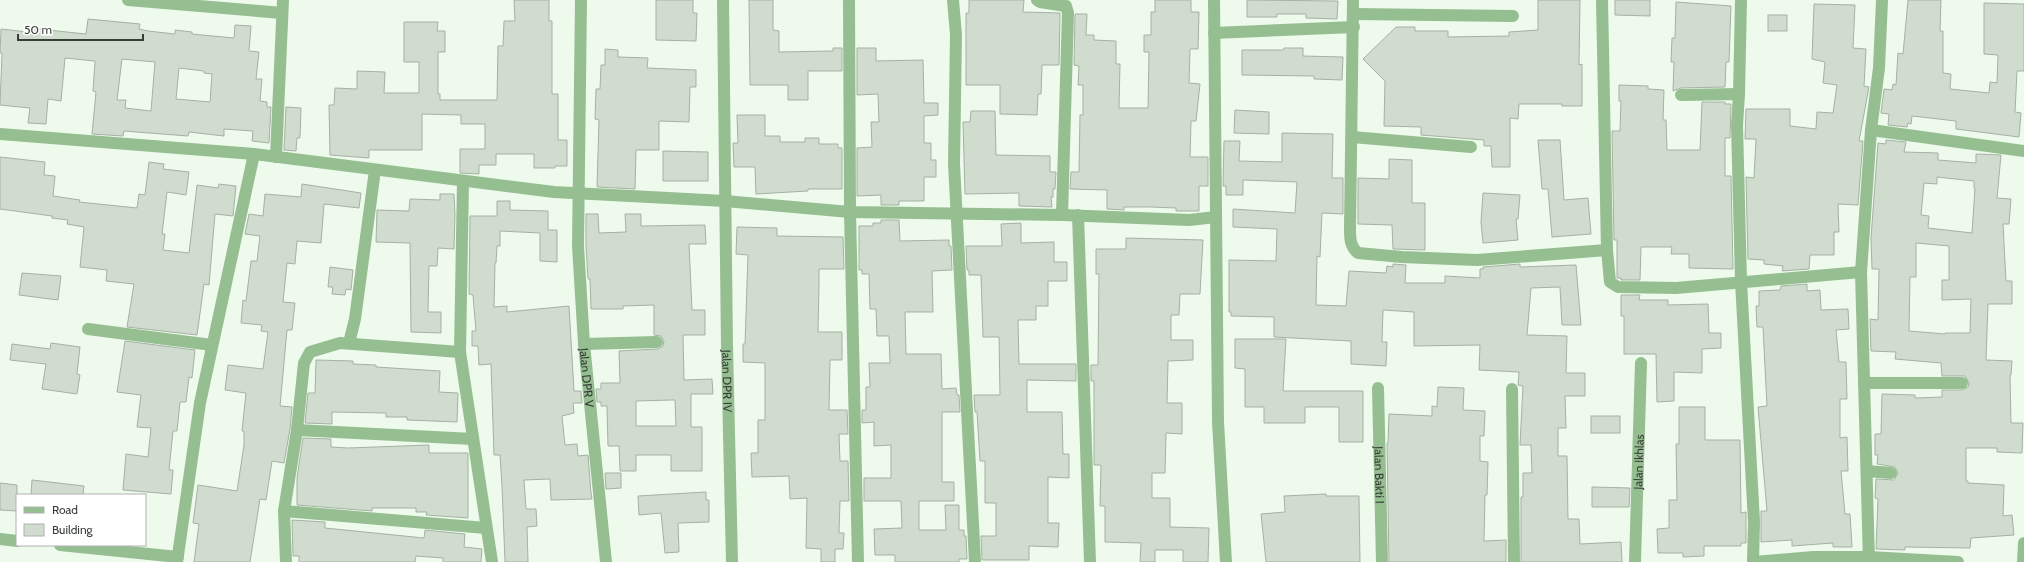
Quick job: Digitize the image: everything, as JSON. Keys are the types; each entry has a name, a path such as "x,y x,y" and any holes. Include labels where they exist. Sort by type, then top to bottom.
{"street":[{"path":"128,0 282,13"},
{"path":"276,157 283,0"},
{"name":"Jalan DPR V","path":"581,0 578,246 584,344 606,562"},
{"name":"Jalan DPR IV","path":"723,0 725,201 732,562"},
{"path":"849,0 850,212 858,562"},
{"path":"953,0 956,35 954,164 958,213 975,562"},
{"path":"1036,0 1066,6 1068,13 1062,215"},
{"path":"1214,0 1218,422 1226,562"},
{"path":"1353,0 1354,27 1350,228 1351,243 1354,250 1358,253 1402,257 1477,260 1607,250"},
{"path":"1602,0 1607,250 1610,282 1618,287 1676,288 1741,281 1861,272"},
{"path":"1741,0 1737,126 1741,281 1754,522 1754,562 1812,557 1958,562"},
{"path":"1869,560 1861,272 1871,130 1879,68 1882,0"},
{"path":"1354,14 1513,16"},
{"path":"1214,33 1354,27"},
{"path":"1681,95 1739,94"},
{"path":"1871,130 2024,152"},
{"path":"0,134 254,154 463,181 579,194 725,201 850,212 1062,215 1189,220 1216,217"},
{"path":"1352,137 1472,147"},
{"path":"68,546 177,560 200,403 254,154"},
{"path":"349,343 355,319 375,170"},
{"path":"463,181 460,352 492,562"},
{"path":"1078,216 1090,562"},
{"path":"88,329 212,345"},
{"path":"584,344 657,342"},
{"path":"286,562 284,511 297,430 306,357 310,352 331,344 349,343 460,352"},
{"name":"Jalan Ikhlas","path":"1636,562 1641,363"},
{"path":"1864,384 1962,383"},
{"name":"Jalan Bakti I","path":"1378,388 1382,562"},
{"path":"1512,389 1514,562"},
{"path":"297,430 473,439"},
{"path":"1867,471 1891,473"},
{"path":"284,511 486,528"},
{"path":"0,539 16,540"},
{"path":"2023,562 2024,543"}],"building":[{"path":"514,0 549,0 549,21 552,21 552,94 558,94 558,140 567,140 567,166 555,166 555,168 534,168 534,154 496,154 496,165 479,165 479,174 460,173 460,149 485,149 485,124 461,124 461,115 422,114 422,150 369,150 369,158 330,155 329,105 334,105 335,88 357,89 357,71 385,72 384,93 419,93 419,62 404,62 404,22 438,22 437,31 445,31 445,52 438,52 438,94 440,94 440,100 497,100 498,46 503,46 504,21 515,21"},
{"path":"656,0 693,0 693,13 697,13 696,41 656,40"},
{"path":"749,0 773,0 773,30 779,31 779,52 833,51 833,48 842,48 842,71 808,71 808,100 788,100 788,85 750,85"},
{"path":"969,0 1024,0 1023,12 1060,13 1059,65 1042,65 1041,94 1038,94 1037,115 1000,114 1000,85 966,85 966,13 969,13"},
{"path":"1155,0 1191,0 1191,12 1199,12 1198,49 1190,49 1189,83 1200,84 1196,121 1191,121 1190,157 1208,157 1208,186 1199,186 1199,211 1176,211 1176,208 1151,207 1124,207 1124,210 1107,209 1107,190 1070,189 1071,172 1079,172 1080,115 1083,115 1083,85 1078,85 1079,66 1074,65 1075,14 1087,14 1086,35 1094,35 1094,40 1116,41 1116,64 1120,64 1119,108 1148,108 1149,52 1144,52 1144,35 1151,35 1151,12 1155,12"},
{"path":"1247,0 1338,1 1337,19 1306,18 1306,14 1277,14 1277,17 1247,17"},
{"path":"1538,0 1580,0 1579,65 1582,64 1582,106 1562,106 1562,104 1519,104 1518,119 1510,118 1510,167 1492,167 1491,146 1484,146 1484,140 1421,135 1421,127 1384,126 1385,81 1363,59 1396,27 1415,27 1415,31 1448,31 1448,37 1509,36 1509,32 1538,30"},
{"path":"1615,0 1650,0 1650,16 1615,15"},
{"path":"1908,0 1941,0 1940,31 1943,31 1943,73 1951,74 1950,89 1989,93 1990,82 1997,83 1998,55 1984,54 1984,3 2024,4 2024,71 2017,71 2015,112 2021,113 2019,137 1956,129 1956,121 1912,116 1911,124 1908,123 1907,127 1888,125 1889,114 1881,113 1884,89 1892,90 1893,84 1896,85 1898,53 1903,54"},
{"path":"1676,2 1731,6 1729,62 1726,62 1725,87 1681,88 1673,91 1674,62 1671,62 1672,38 1675,38"},
{"path":"1814,4 1855,5 1853,48 1866,49 1864,86 1869,87 1859,141 1863,141 1858,205 1838,204 1839,232 1834,232 1834,255 1810,255 1809,269 1782,271 1783,266 1764,264 1764,260 1748,259 1746,177 1754,178 1756,139 1745,139 1746,109 1790,109 1790,126 1816,129 1817,112 1833,113 1837,85 1823,83 1825,62 1812,59"},
{"path":"1768,15 1787,15 1787,31 1768,31"},
{"path":"88,19 140,24 139,29 148,31 175,34 175,30 192,32 192,34 234,38 235,25 251,26 249,51 259,52 256,79 262,79 260,101 267,102 267,107 271,107 269,143 252,141 253,131 224,129 224,136 189,132 188,136 124,131 123,136 92,134 96,92 93,91 95,61 65,58 61,101 48,99 46,124 28,123 30,108 0,105 2,53 0,53 1,29 28,32 29,28 86,34","holes":["122,59 155,62 151,111 125,108 126,100 117,100","179,68 204,71 204,73 212,74 210,102 176,99"]},
{"path":"857,48 876,48 876,61 923,60 924,103 938,103 938,115 924,116 924,143 931,143 931,160 936,160 936,177 924,177 924,201 899,201 899,205 881,205 881,195 857,196 857,148 872,147 871,122 879,122 878,94 857,95"},
{"path":"1284,48 1303,48 1303,56 1343,57 1342,80 1314,79 1314,76 1242,75 1242,50 1283,50"},
{"path":"605,49 618,50 618,57 648,58 647,68 696,70 696,87 690,87 689,122 659,121 659,150 636,150 635,189 597,187 599,120 595,119 596,89 600,89 601,65 605,65"},
{"path":"1619,85 1648,86 1648,89 1664,90 1663,120 1666,120 1667,150 1700,150 1702,102 1725,102 1725,104 1731,104 1730,138 1725,138 1725,176 1731,176 1733,269 1689,268 1689,254 1671,254 1672,247 1641,247 1640,280 1621,280 1621,278 1617,278 1617,240 1614,240 1612,131 1620,131 1621,101 1619,101"},
{"path":"286,107 301,108 300,138 297,138 296,151 284,150"},
{"path":"1235,110 1269,112 1269,134 1234,133"},
{"path":"971,111 995,111 996,155 1050,156 1050,172 1056,172 1055,189 1053,189 1053,197 1051,197 1052,207 1019,206 1019,193 965,194 963,122 970,122"},
{"path":"737,115 765,115 765,136 780,136 780,142 805,142 805,138 819,138 819,144 838,144 838,148 842,148 842,189 808,189 808,191 756,194 755,167 734,167 733,143 738,143"},
{"path":"1282,133 1333,134 1332,178 1343,178 1343,214 1322,213 1320,257 1317,256 1316,305 1346,306 1349,271 1386,273 1387,266 1393,267 1393,264 1406,265 1405,283 1445,283 1445,276 1480,278 1480,269 1483,269 1483,267 1520,264 1520,267 1576,265 1581,325 1562,325 1560,287 1531,288 1527,335 1567,336 1566,373 1585,373 1585,396 1565,396 1566,428 1558,428 1558,456 1567,456 1568,519 1579,519 1580,544 1621,542 1622,562 1521,562 1521,497 1523,497 1523,473 1532,473 1531,445 1520,445 1523,386 1518,385 1519,372 1479,370 1480,345 1414,346 1414,312 1383,310 1382,342 1387,342 1386,366 1351,364 1351,341 1274,337 1274,317 1231,316 1231,312 1229,312 1229,260 1276,261 1277,229 1233,227 1233,209 1295,213 1297,182 1243,180 1243,195 1226,195 1226,186 1223,186 1224,141 1240,141 1239,161 1282,162"},
{"path":"1538,140 1560,140 1564,200 1588,198 1591,234 1552,237 1548,189 1542,189"},
{"path":"1886,140 1906,142 1904,152 1938,153 1938,160 1976,163 1976,154 2001,155 1997,198 2011,199 2009,224 2003,224 2006,281 2012,281 2012,304 1988,304 1986,360 2012,361 2010,375 2011,423 2023,423 2022,453 1997,452 1997,448 1966,448 1966,481 1968,481 1968,483 2004,485 2003,516 2012,515 2014,535 1971,538 1970,548 1905,547 1905,550 1876,549 1878,499 1875,498 1876,479 1894,480 1898,473 1895,467 1877,464 1878,455 1875,455 1875,434 1881,434 1882,394 1915,395 1915,398 1942,397 1942,390 1962,390 1968,387 1969,383 1965,376 1942,376 1941,363 1895,359 1896,352 1871,351 1870,319 1878,320 1879,269 1872,269 1871,238 1878,143 1886,144","holes":["1937,177 1974,181 1975,188 1972,233 1928,228 1929,216 1921,215 1924,183 1937,184","1916,243 1949,246 1949,280 1942,280 1942,300 1971,299 1970,333 1945,334 1909,331 1910,277 1916,277"]},
{"path":"663,151 708,152 708,181 663,181"},
{"path":"0,157 45,162 44,175 55,176 53,196 80,200 79,202 137,208 139,194 145,195 149,162 164,164 163,169 189,172 186,195 167,192 162,234 165,234 163,250 189,253 197,185 218,188 219,184 236,186 233,216 215,214 209,285 204,284 197,335 127,327 134,284 106,281 107,270 80,267 84,227 67,224 68,220 52,218 52,216 0,209"},
{"path":"1389,159 1412,160 1412,203 1425,203 1425,250 1393,249 1392,225 1358,224 1358,178 1389,179"},
{"path":"302,184 361,193 359,208 324,204 321,243 297,241 295,264 287,263 283,302 295,303 292,330 287,330 280,406 292,407 290,429 284,463 272,461 266,500 260,499 250,562 194,562 199,524 193,523 198,485 237,491 244,445 244,431 242,431 246,393 225,390 228,365 263,369 268,332 261,331 262,325 241,323 243,300 246,301 251,261 257,261 260,236 245,234 249,214 263,216 265,194 301,197"},
{"path":"1483,193 1520,195 1518,219 1516,219 1518,240 1483,243 1481,222"},
{"path":"440,194 454,194 455,215 454,249 438,248 437,266 429,266 428,312 441,312 441,333 411,332 410,243 376,242 377,210 409,211 410,199 440,200"},
{"path":"497,201 510,201 510,210 548,211 548,230 557,230 557,262 540,261 540,233 500,231 500,246 497,246 495,263 494,307 507,306 507,312 569,306 574,391 581,391 582,403 573,403 574,413 562,416 565,445 577,444 578,456 588,455 592,499 551,500 550,479 524,480 526,509 536,509 537,526 527,527 528,562 505,562 500,455 494,455 491,364 479,365 478,346 472,346 472,331 476,331 473,295 469,294 470,216 497,216"},
{"path":"586,214 598,214 599,233 626,232 625,214 641,214 641,226 705,225 706,244 689,244 692,310 705,310 705,335 683,335 684,380 712,379 713,394 691,394 691,427 702,427 702,471 671,471 671,455 636,455 636,471 620,471 619,446 608,446 607,406 601,406 601,402 597,402 596,389 601,389 601,383 620,383 619,351 658,349 663,346 664,341 661,336 654,335 654,305 623,306 623,309 591,309 590,279 588,279","holes":["675,400 676,426 636,426 636,401"]},
{"path":"881,220 899,220 900,241 949,240 949,246 951,246 952,270 932,271 933,312 905,312 906,354 941,354 942,389 956,388 957,395 959,395 960,412 942,412 942,482 954,482 954,501 919,501 919,530 946,530 945,505 959,505 959,530 964,530 964,536 966,536 967,559 959,559 959,562 895,562 895,555 875,555 874,529 902,528 901,501 864,501 864,478 891,478 891,445 874,446 874,422 862,423 862,410 866,410 866,387 870,387 869,363 890,363 889,336 877,336 876,309 870,309 869,274 862,274 862,270 859,270 859,226 873,226 873,223 881,223"},
{"path":"1021,223 1021,243 1054,242 1054,262 1067,262 1067,281 1048,281 1048,306 1036,306 1036,320 1018,320 1019,364 1076,364 1076,381 1027,380 1027,412 1062,412 1063,454 1069,454 1069,478 1048,477 1048,523 1059,523 1058,547 1029,546 1029,560 982,560 981,536 996,536 996,503 985,503 985,461 980,461 977,412 975,412 974,395 1000,395 999,337 983,337 981,275 969,275 969,270 967,270 966,246 1002,246 1001,224"},
{"path":"737,227 777,228 777,236 843,237 844,269 819,269 818,332 842,332 842,360 830,360 829,410 847,410 848,434 839,434 840,461 848,461 849,501 840,501 839,533 844,533 843,549 835,549 835,562 821,562 821,549 806,548 807,498 790,499 789,476 752,477 751,453 758,453 758,420 765,420 765,363 743,362 748,255 736,254"},
{"path":"1126,238 1203,240 1200,294 1180,294 1179,315 1171,315 1171,340 1193,340 1193,360 1168,361 1167,403 1182,403 1182,434 1166,433 1165,473 1152,473 1152,498 1170,498 1170,527 1209,528 1208,562 1183,562 1183,550 1155,550 1155,562 1140,562 1141,543 1105,542 1105,506 1100,506 1101,465 1094,465 1094,381 1091,381 1091,365 1098,365 1099,274 1096,274 1096,249 1126,249"},
{"path":"330,267 353,270 351,290 346,289 345,295 332,294 333,287 328,287"},
{"path":"22,273 61,276 58,300 19,295"},
{"path":"1807,284 1807,291 1820,290 1821,310 1848,309 1849,329 1836,330 1839,362 1846,362 1847,399 1840,399 1840,438 1847,437 1848,471 1841,471 1845,514 1850,514 1852,547 1833,547 1833,543 1792,546 1792,540 1761,542 1761,511 1767,511 1758,407 1767,406 1763,327 1757,327 1756,306 1759,306 1759,291 1780,290 1781,286"},
{"path":"1621,295 1640,295 1639,300 1668,300 1668,305 1708,304 1709,333 1721,333 1721,348 1702,349 1702,373 1674,372 1674,401 1657,402 1656,354 1624,354 1624,316 1621,316"},
{"path":"1235,339 1286,339 1283,391 1363,391 1363,442 1339,442 1339,407 1305,407 1305,423 1264,423 1264,407 1245,407 1245,369 1235,368"},
{"path":"125,341 195,350 192,378 189,377 186,402 180,402 177,431 173,431 169,470 173,470 171,494 123,490 126,454 148,457 151,428 137,427 141,395 117,392"},
{"path":"51,343 80,347 77,374 80,375 77,394 42,389 46,364 10,360 12,344 50,349"},
{"path":"316,360 353,361 353,364 376,365 376,367 440,371 439,392 458,393 457,422 407,420 407,417 386,417 386,413 332,412 332,424 305,423 308,393 315,393"},
{"path":"1438,387 1464,388 1463,410 1485,411 1484,436 1480,436 1480,461 1488,462 1487,495 1485,495 1484,541 1506,540 1506,562 1389,562 1387,443 1389,414 1432,416 1432,406 1437,407"},
{"path":"1679,407 1705,407 1705,440 1740,440 1741,513 1746,512 1746,543 1741,543 1741,546 1704,546 1704,556 1683,557 1683,553 1658,553 1657,529 1669,528 1669,500 1677,500 1676,444 1679,444"},
{"path":"1591,416 1620,416 1620,433 1591,433"},
{"path":"303,438 331,439 331,447 348,448 429,445 429,453 468,453 468,518 426,515 427,512 416,512 416,508 372,508 372,511 297,505 297,478"},
{"path":"605,473 621,473 621,488 606,489"},
{"path":"32,480 84,486 83,494 31,494"},
{"path":"0,483 17,485 16,511 0,510"},
{"path":"1592,487 1630,488 1629,507 1592,507"},
{"path":"706,492 706,500 709,500 709,522 678,523 679,552 665,553 661,513 639,515 638,496"},
{"path":"1326,494 1326,496 1359,496 1360,562 1266,562 1261,514 1285,512 1284,496"},
{"path":"292,520 325,522 325,528 424,538 425,530 465,534 464,547 482,549 481,562 443,562 443,558 416,556 415,562 299,562 299,556 293,556"}]}
